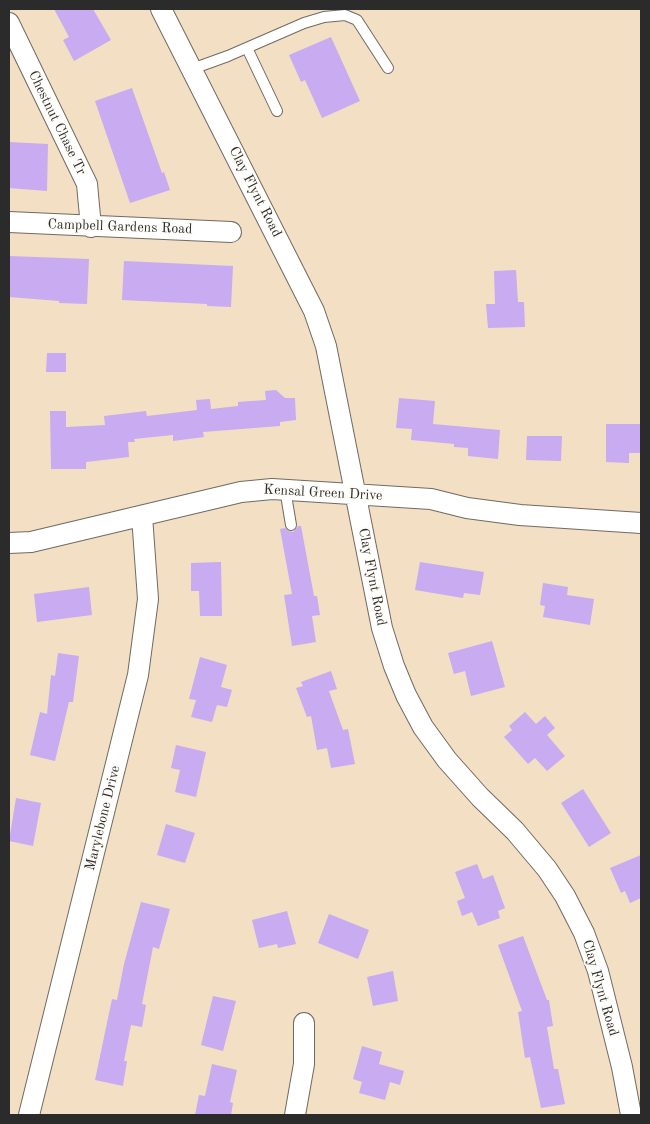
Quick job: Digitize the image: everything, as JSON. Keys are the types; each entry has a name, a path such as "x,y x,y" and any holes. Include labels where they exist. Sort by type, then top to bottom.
{"street":[{"name":"Clay Flynt Road","path":"161,9 314,310 326,346 382,628 394,666 406,695 423,726 447,760 480,797 515,831 547,869 565,896 584,933 598,971 622,1067 631,1115"},
{"name":"Chestnut Chase Tr","path":"9,23 87,184 92,227"},
{"name":"Campbell Gardens Road","path":"9,222 231,232"},
{"name":"Kensal Green Drive","path":"9,543 31,542 241,492 285,489 431,499 467,508 520,515 641,524"},
{"name":"Marylebone Drive","path":"28,1115 138,675 148,599 142,516"},
{"path":"295,1115 304,1064 304,1023"}],"lane":[{"path":"192,70 304,23 324,17 346,15 357,20 388,68"},
{"path":"247,48 277,111"},
{"path":"285,489 291,525"}],"building":[{"path":"54,9 93,9 111,40 74,61 63,40 69,37"},
{"path":"331,37 360,101 322,118 305,80 301,82 289,55"},
{"path":"132,88 162,173 164,172 170,190 130,203 95,101"},
{"path":"9,142 48,144 47,191 9,188"},
{"path":"9,256 89,259 87,304 59,303 59,301 9,297"},
{"path":"124,261 233,266 231,307 122,300"},
{"path":"516,270 518,302 524,302 525,327 488,328 486,304 495,304 494,271"},
{"path":"47,353 66,353 66,372 46,372"},
{"path":"276,390 285,398 295,398 296,420 280,422 280,426 203,432 204,437 173,441 173,435 134,439 135,442 128,442 129,457 86,462 86,469 51,469 50,411 66,411 66,427 105,425 104,416 146,411 147,416 197,410 196,400 210,399 211,409 238,406 238,402 266,400 265,391"},
{"path":"399,398 435,401 433,424 500,430 498,459 468,456 468,448 454,447 454,444 411,440 412,429 396,428"},
{"path":"606,424 640,424 640,453 629,453 629,463 606,462"},
{"path":"527,436 562,436 561,461 526,460"},
{"path":"298,526 301,526 314,596 317,596 320,615 312,616 316,642 292,646 284,595 292,594 280,529 285,528 293,532"},
{"path":"221,562 222,616 200,616 199,591 191,591 191,563"},
{"path":"420,562 484,572 480,595 464,593 463,598 415,590"},
{"path":"543,583 568,587 567,595 594,599 590,625 543,617 545,606 540,605"},
{"path":"89,587 92,615 37,622 34,594"},
{"path":"492,641 505,687 471,696 465,671 454,674 448,653"},
{"path":"58,653 79,656 73,702 69,702 55,761 30,755 40,712 47,714 51,675 55,676"},
{"path":"200,657 227,665 221,687 232,690 227,707 217,705 212,722 191,717 196,700 189,699"},
{"path":"331,671 337,689 329,691 343,730 348,729 355,764 331,768 327,748 317,750 311,716 307,717 296,688 303,686 301,682"},
{"path":"525,712 536,724 545,716 555,728 547,735 565,756 547,771 535,758 528,764 504,737 512,730 509,726"},
{"path":"176,745 206,752 196,797 175,792 180,770 171,768"},
{"path":"583,789 611,833 589,847 561,803"},
{"path":"16,798 41,803 33,846 9,841"},
{"path":"166,824 195,833 185,863 157,855"},
{"path":"641,855 641,898 630,903 625,891 621,893 610,868"},
{"path":"477,864 483,879 493,875 505,908 498,911 500,918 478,926 472,912 462,916 457,901 465,898 455,872"},
{"path":"141,902 170,909 159,949 153,947 142,1004 146,1005 142,1027 131,1025 124,1061 127,1061 123,1086 95,1080 112,999 117,1000 124,964"},
{"path":"287,911 296,944 278,948 277,944 259,948 252,920"},
{"path":"329,914 369,930 358,959 318,943"},
{"path":"523,936 547,1000 549,1000 553,1026 547,1027 554,1069 558,1069 565,1104 541,1108 530,1057 525,1058 518,1012 522,1011 498,945"},
{"path":"393,971 398,1001 373,1006 367,977"},
{"path":"213,996 236,1001 223,1051 201,1045"},
{"path":"362,1046 382,1052 379,1064 404,1071 400,1085 390,1082 385,1100 359,1093 362,1082 353,1079"},
{"path":"212,1064 237,1070 230,1102 233,1103 231,1115 195,1115 199,1095 205,1096"}]}
